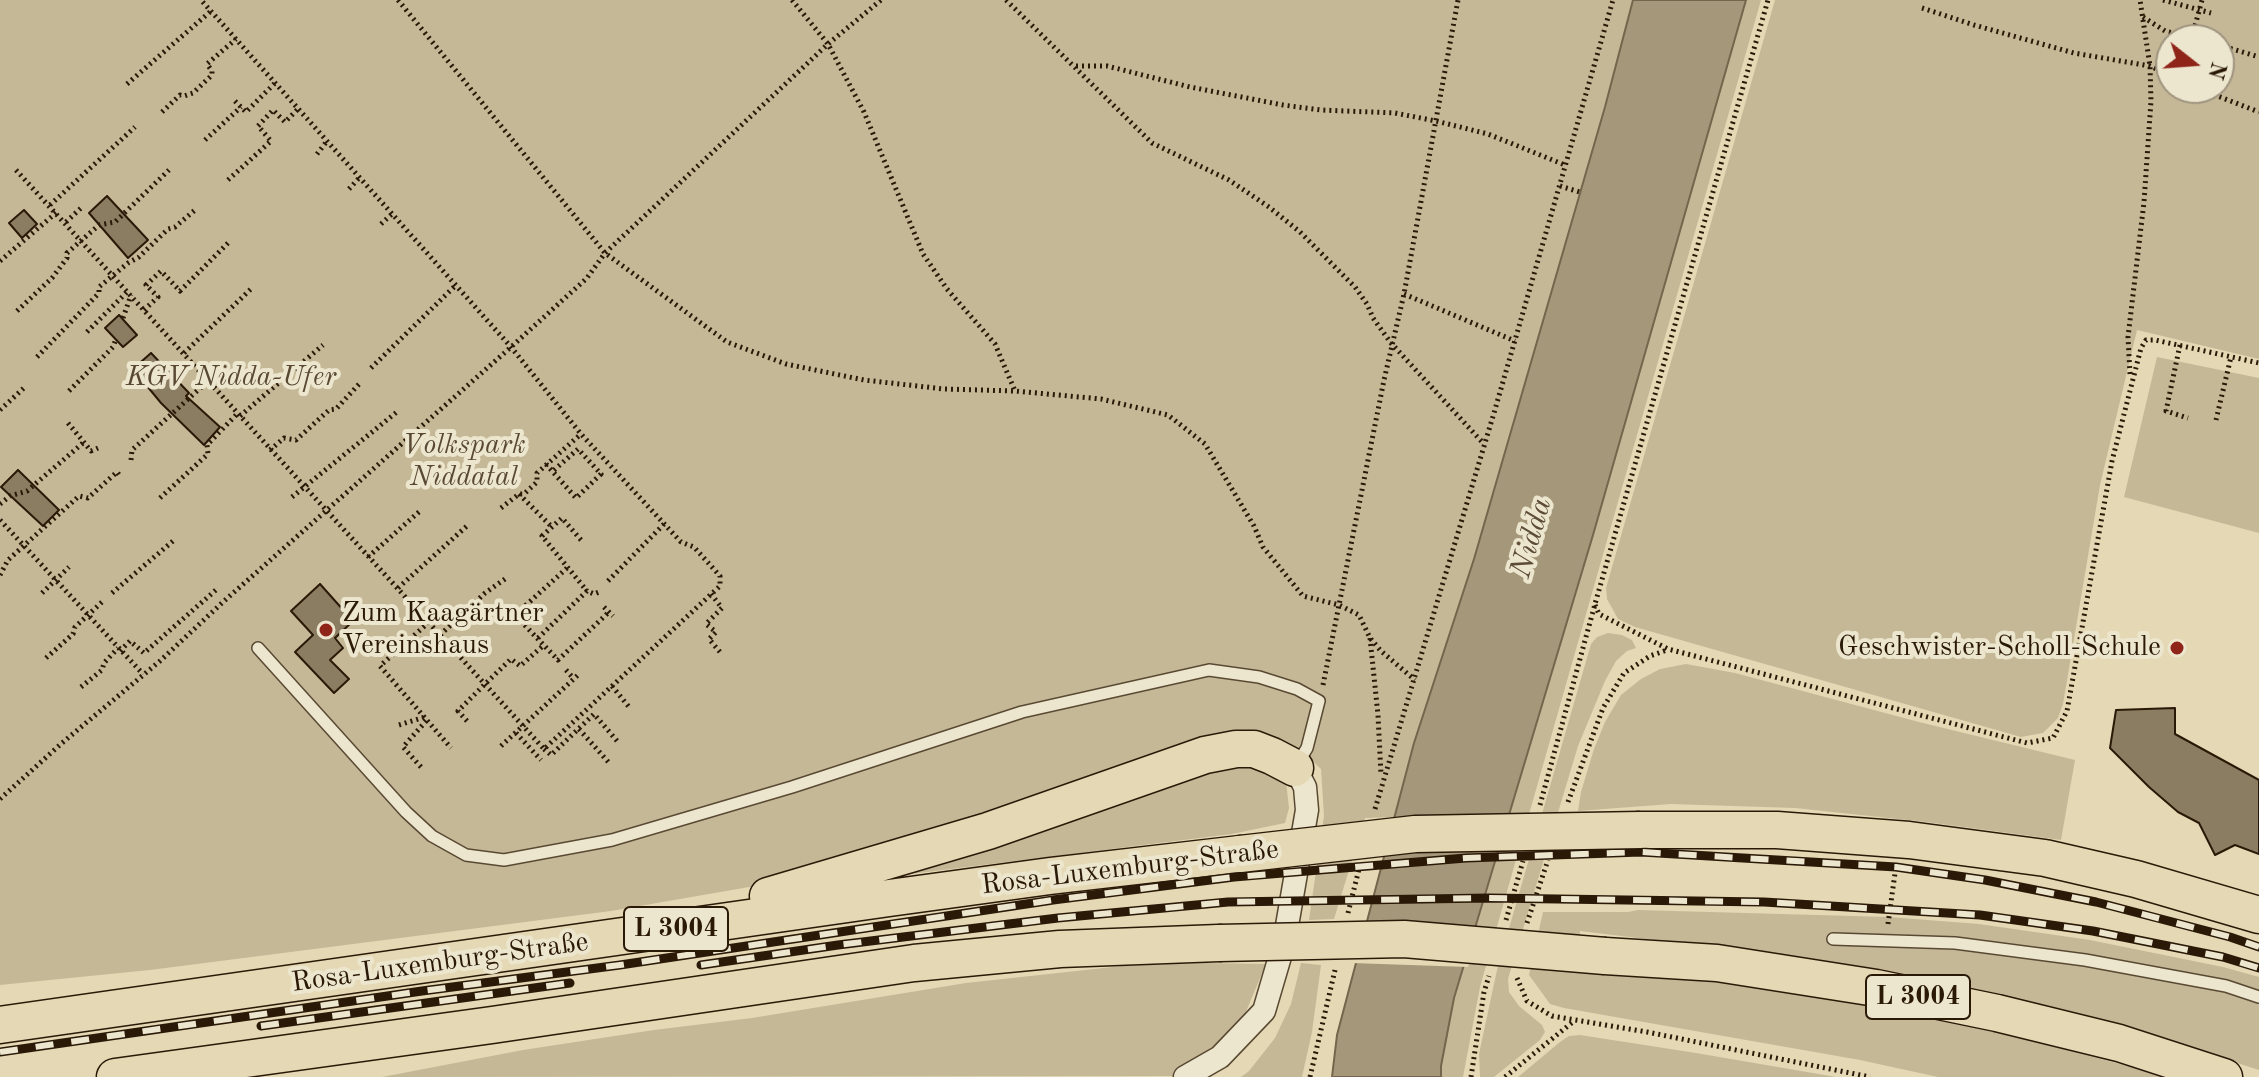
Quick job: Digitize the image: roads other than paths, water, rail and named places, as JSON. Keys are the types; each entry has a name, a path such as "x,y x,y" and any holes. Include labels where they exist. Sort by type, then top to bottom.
{"highway":[{"path":"612,938 830,879 988,831 1205,755 1254,749 1295,768"},
{"name":"Rosa-Luxemburg-Straße","path":"0,1025 1050,876 1415,834 1777,830 1909,840 2045,858 2136,879 2259,915"},
{"name":"L 3004","path":"115,1077 914,963 1060,949 1404,939 1717,963 1876,988 2119,1043 2224,1077"},
{"path":"0,1007 113,1009"},
{"path":"299,1077 492,1025"}],"street":[{"path":"1185,1077 1220,1057 1264,1011 1284,943 1307,810 1305,787 1295,768"}],"lane":[{"path":"258,648 406,812 432,836 466,855 504,860 612,840 792,787 1022,712 1209,670 1259,677 1297,689 1319,701 1307,748 1295,768"},
{"path":"1833,939 1955,943 2085,960 2226,986 2259,997"}],"water":[{"name":"Nidda","path":"1633,0 1746,0 1593,535 1454,998 1441,1077 1332,1077 1337,1035 1414,743 1474,559"}],"railway":[{"path":"0,1052 620,965 1053,900 1234,877 1466,858 1641,852 1896,867 1985,880 2096,902 2259,947"},
{"path":"701,965 1058,918 1228,902 1489,898 1764,902 1980,915 2093,931 2223,957 2259,968"},
{"path":"261,1026 570,983"}],"place":[{"name":"Zum Kaagärtner Vereinshaus","path":"326,630"},
{"name":"Geschwister-Scholl-Schule","path":"2177,648"}],"park label":[{"name":"KGV Nidda-Ufer","path":"231,378"},
{"name":"Volkspark Niddatal","path":"464,462"}]}
